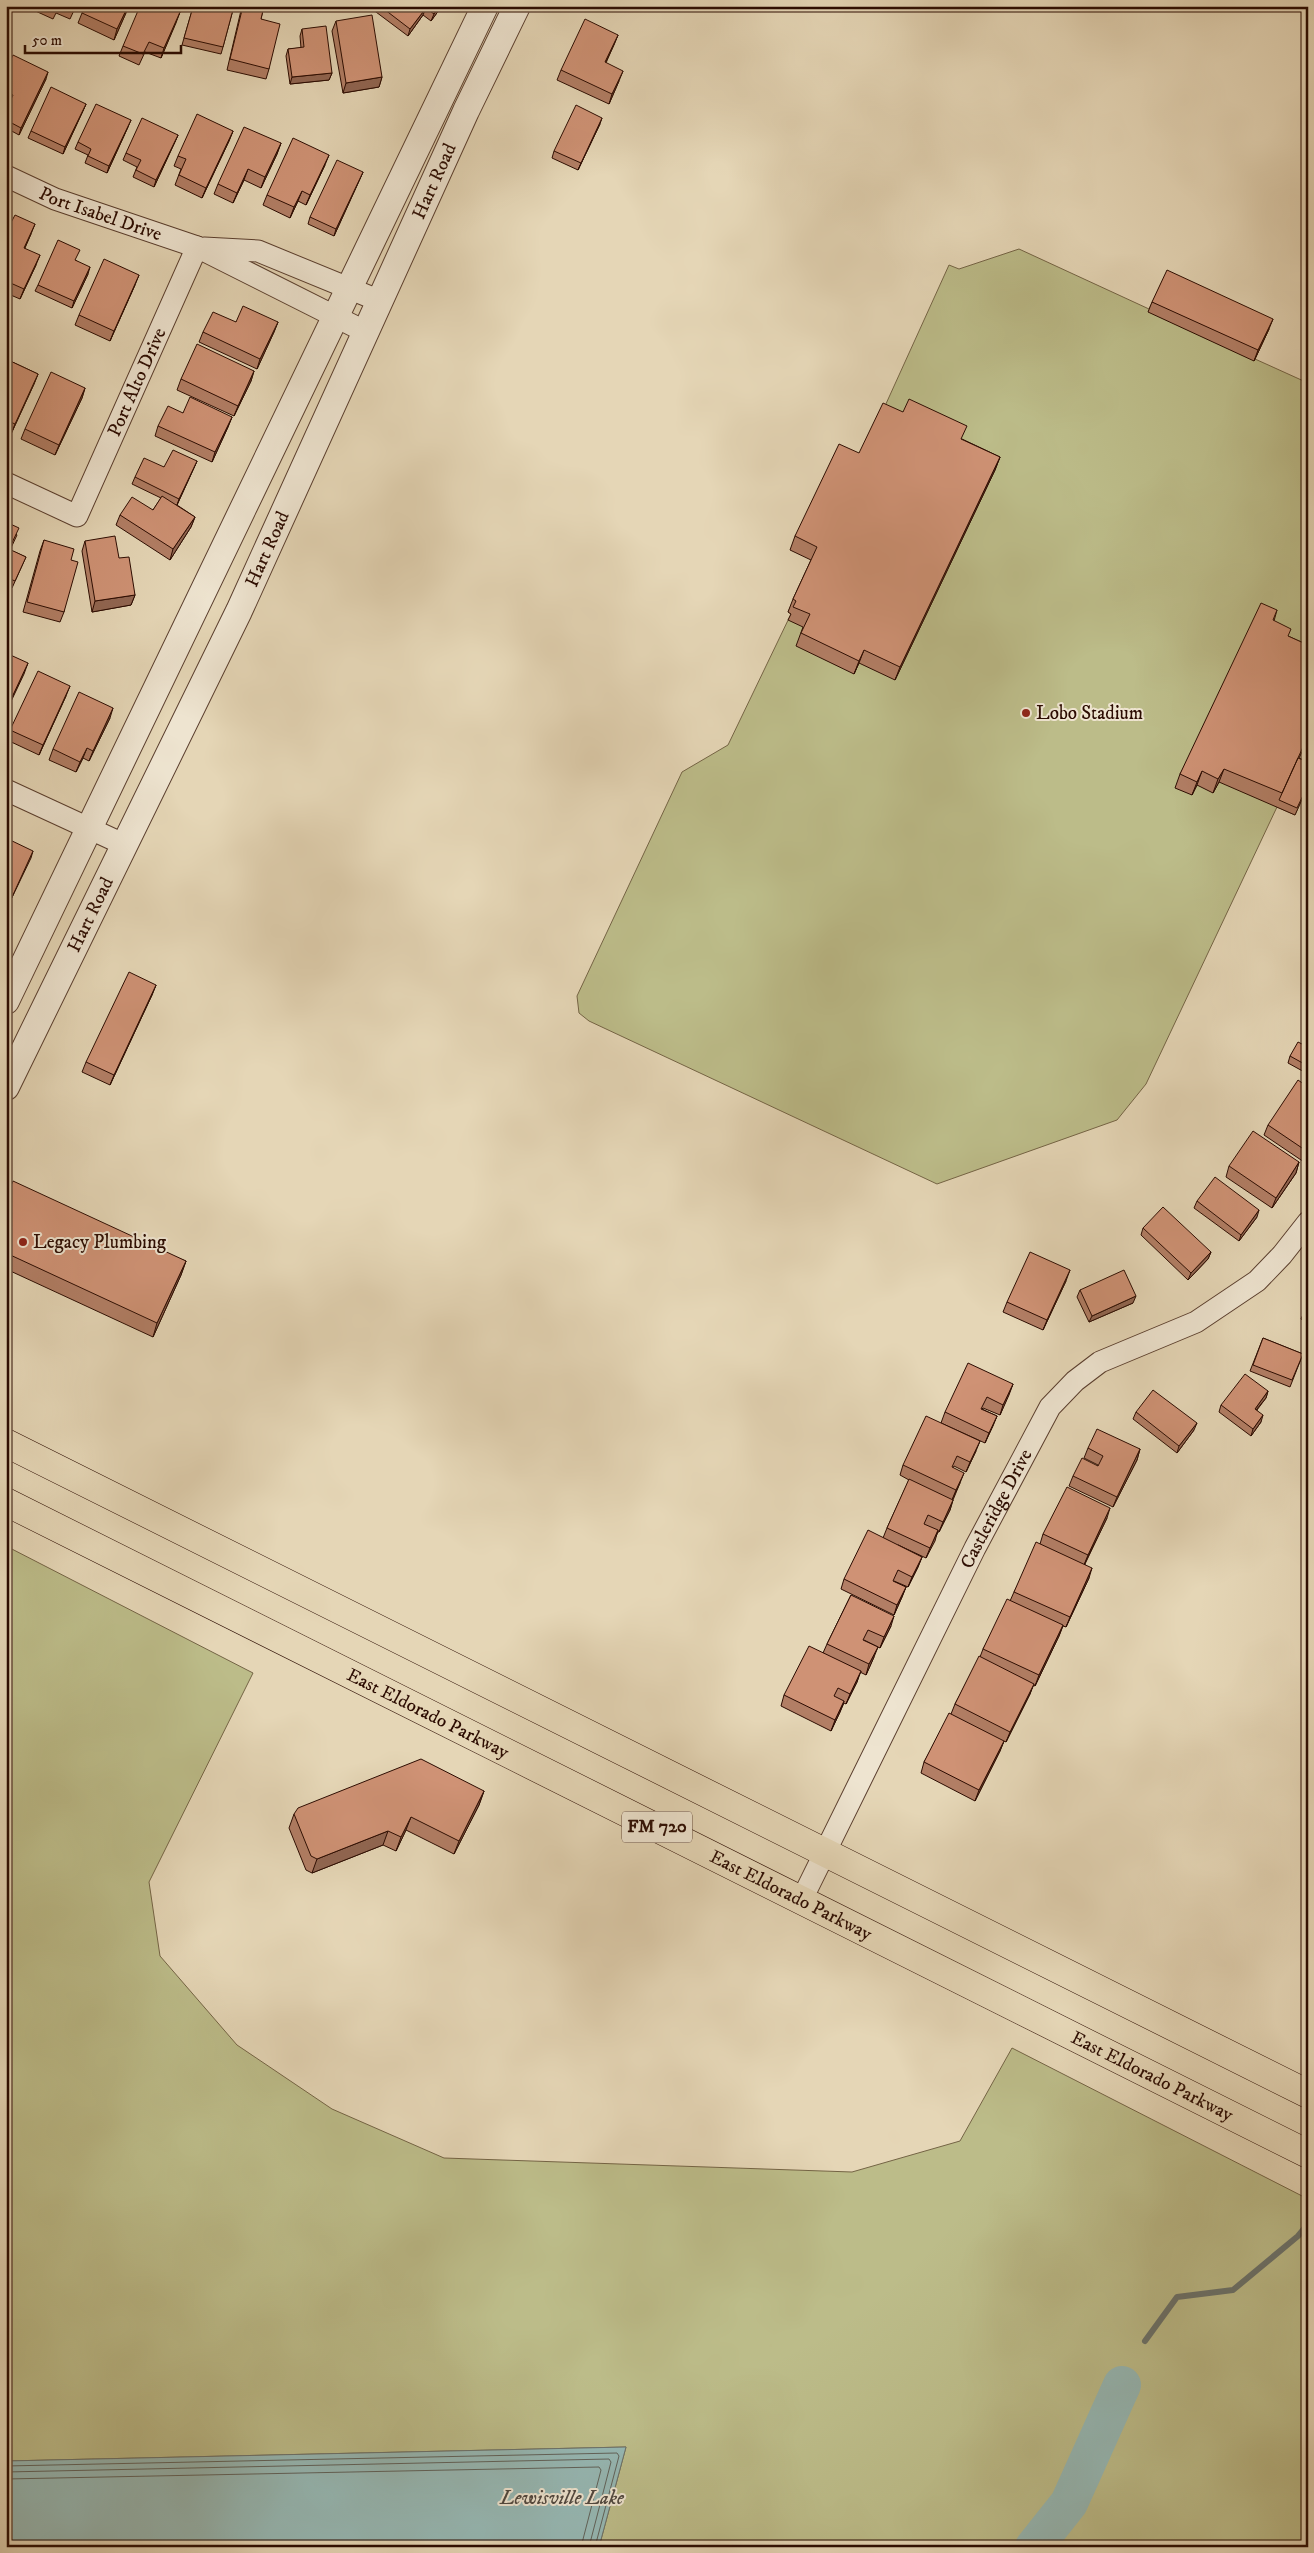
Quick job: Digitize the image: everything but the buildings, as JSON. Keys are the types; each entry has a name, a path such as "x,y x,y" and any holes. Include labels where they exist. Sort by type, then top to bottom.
{"main road":[{"name":"FM 720","path":"6,1443 1308,2094"},
{"name":"East Eldorado Parkway","path":"6,1502 1308,2154"}],"street":[{"name":"Hart Road","path":"6,1000 485,6"},
{"name":"Hart Road","path":"9,1076 239,611 466,111 517,6"},
{"name":"Port Isabel Drive","path":"6,176 55,199 197,248 366,332"},
{"name":"Port Isabel Drive","path":"197,248 258,250 380,301"},
{"name":"Port Alto Drive","path":"6,483 77,516 197,248"},
{"path":"6,790 123,844"},
{"name":"Castleridge Drive","path":"802,1899 975,1548 1050,1407 1075,1381 1100,1362 1196,1322 1257,1281 1282,1255 1308,1222"}],"green space":[{"name":"Lobo Stadium","path":"1019,249 1149,309 1163,280 1269,329 1255,359 1308,383 1308,755 1301,752 1296,765 1308,786 1295,815 1277,807 1146,1084 1117,1120 937,1184 589,1021 579,1013 577,996 682,772 728,745 791,614 788,612 853,467 880,417 949,265 959,269"},
{"path":"6,1546 253,1673 149,1882 160,1956 237,2045 332,2109 444,2158 852,2172 960,2141 1012,2048 1308,2199 1308,2547 599,2547 626,2447 6,2461"}],"water":[{"name":"Lewisville Lake","path":"626,2447 599,2547 6,2547 6,2461"}],"waterway":[{"path":"1145,2341 1177,2297 1233,2290 1298,2236 1308,2224"},
{"path":"1034,2547 1069,2503 1122,2385"}],"place":[{"name":"Lobo Stadium","path":"1026,713"},
{"name":"Legacy Plumbing","path":"23,1242"}]}
